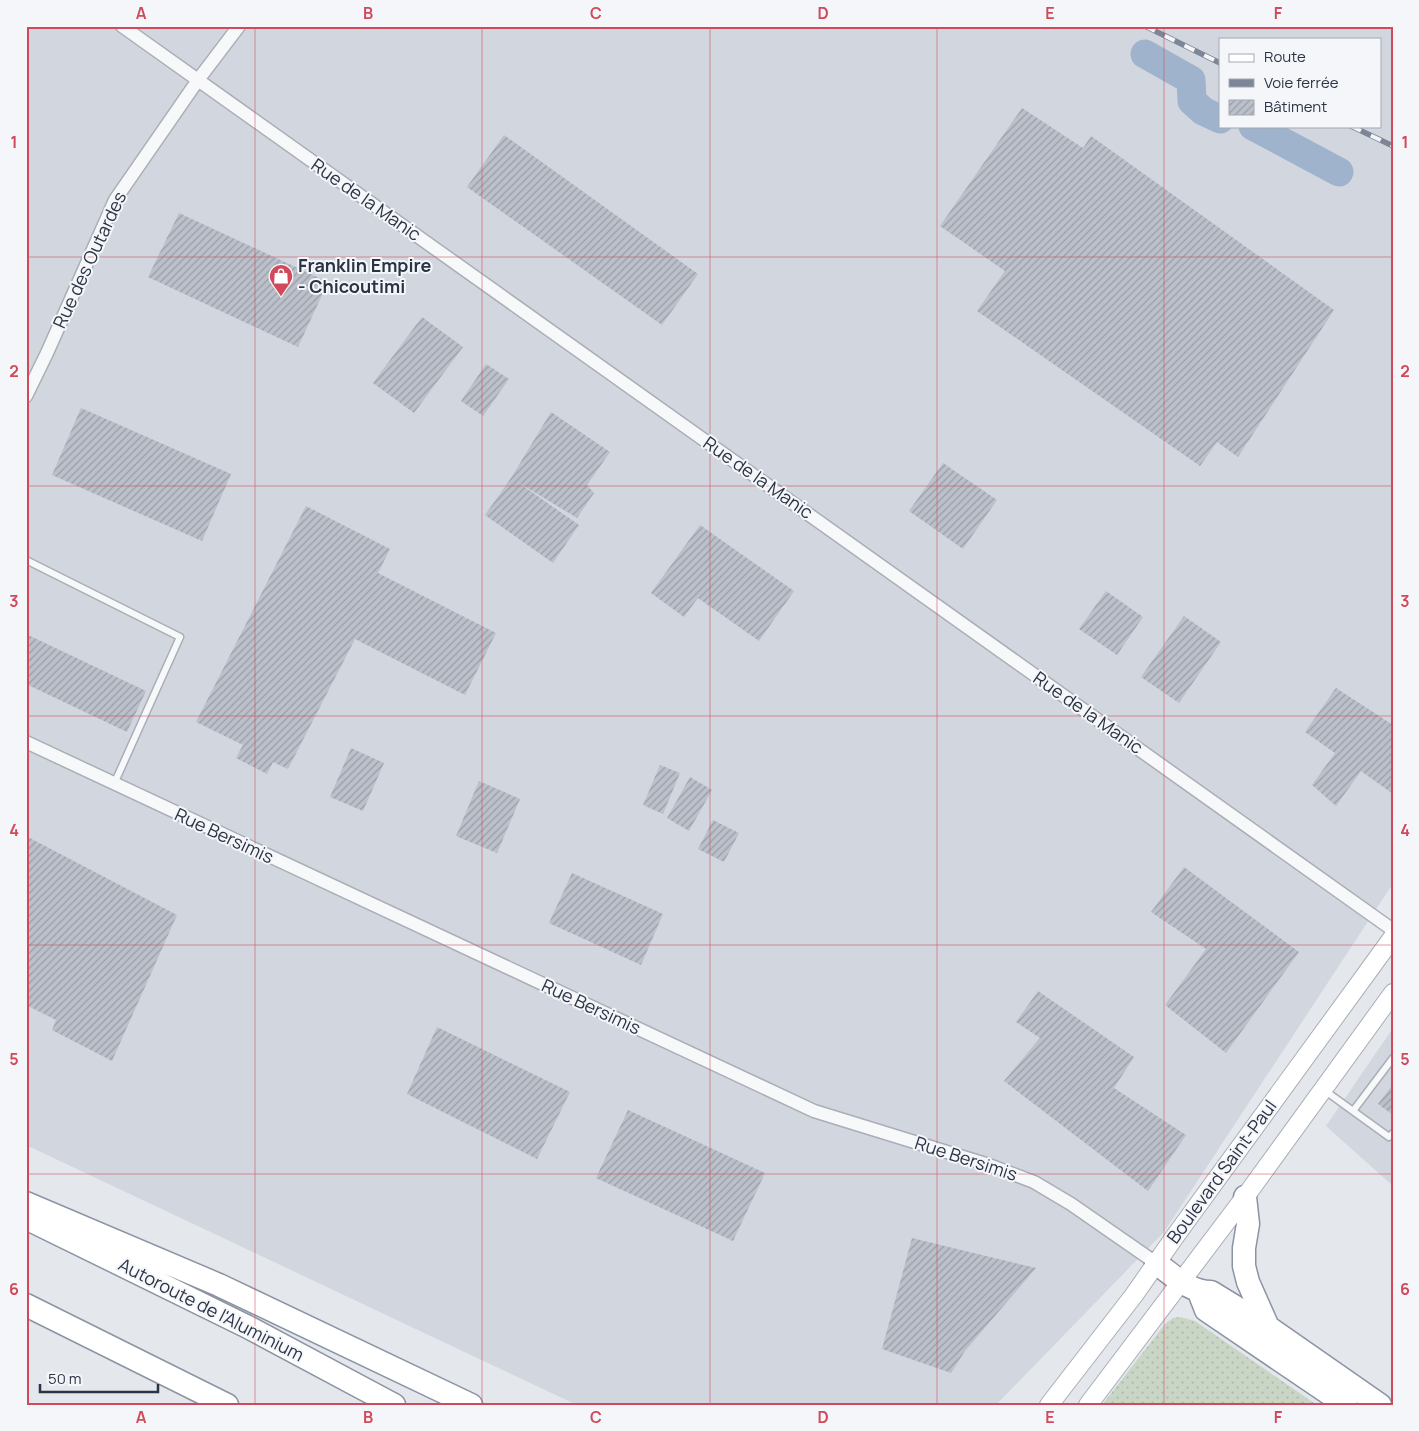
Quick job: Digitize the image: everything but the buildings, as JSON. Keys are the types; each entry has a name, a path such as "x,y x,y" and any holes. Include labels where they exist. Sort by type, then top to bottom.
{"highway":[{"path":"1245,1197 1248,1224 1244,1248 1244,1266 1248,1282 1268,1327"},
{"path":"26,1203 220,1285 471,1405"},
{"name":"Autoroute de l'Aluminium","path":"26,1218 237,1322 394,1405"},
{"path":"1156,1263 1191,1287 1210,1292 1268,1327 1380,1405"},
{"path":"1191,1287 1206,1310 1346,1405"},
{"path":"26,1305 227,1405"}],"main road":[{"name":"Boulevard Saint-Paul","path":"1049,1405 1134,1295 1393,937"},
{"name":"Boulevard Saint-Paul","path":"1088,1405 1191,1287 1245,1197 1393,993"}],"street":[{"name":"Rue de la Manic","path":"122,26 1393,930"},
{"name":"Rue des Outardes","path":"26,396 114,200 198,80 239,26"},
{"name":"Rue Bersimis","path":"26,742 814,1112 989,1165 1034,1182 1071,1204 1156,1263"}],"lane":[{"path":"26,560 180,636 114,784"},
{"path":"1353,1111 1393,1058"},
{"path":"1323,1089 1392,1136"}],"shaded area":[{"path":"26,26 1393,26 1393,889 1390,888 1164,1232 996,1405 577,1405 26,1145"},
{"path":"1393,1028 1393,1186 1326,1126"}],"green space":[{"path":"1180,1317 1195,1321 1317,1405 1102,1405 1165,1324 1173,1318"}],"waterway":[{"path":"1145,54 1191,80 1192,101 1203,111 1219,119"},
{"path":"1257,128 1339,172"}],"railway":[{"path":"1145,26 1219,63"},
{"path":"1355,128 1393,146"}],"place":[{"name":"Franklin Empire - Chicoutimi","path":"281,297"}]}
